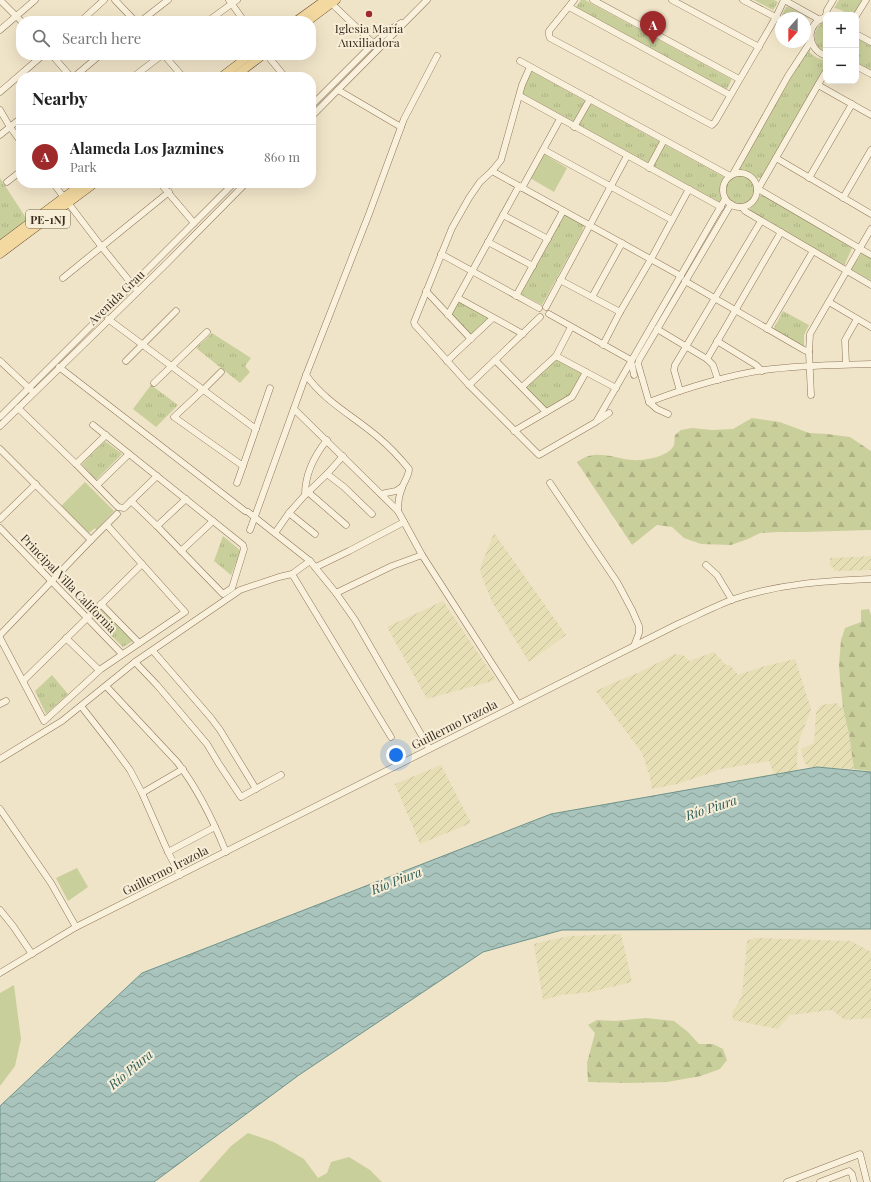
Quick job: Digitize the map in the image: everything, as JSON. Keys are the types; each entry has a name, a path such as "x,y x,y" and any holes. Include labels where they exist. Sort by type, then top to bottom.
{"main road":[{"path":"304,16 330,1"},
{"path":"314,16 330,1"},
{"path":"228,72 243,60"},
{"path":"241,72 256,60"},
{"name":"PE-1NJ","path":"0,254 66,200 78,188"},
{"name":"PE-1NJ","path":"0,245 66,200 86,188"}],"street":[{"path":"0,0 16,16"},
{"path":"0,30 35,0"},
{"path":"86,16 104,0"},
{"path":"115,0 130,16"},
{"path":"147,16 168,0"},
{"path":"316,108 338,90 392,29 409,18 427,0"},
{"path":"574,0 549,31 550,38 712,125 775,23"},
{"path":"593,0 739,80"},
{"path":"672,0 759,47"},
{"path":"744,0 775,17"},
{"path":"780,12 784,0 823,16"},
{"path":"826,12 833,0"},
{"path":"858,12 866,0"},
{"path":"214,16 232,1 241,16"},
{"path":"330,1 376,47"},
{"path":"568,7 730,95"},
{"path":"811,31 816,22 823,18"},
{"path":"859,36 871,42"},
{"path":"811,41 818,53 823,55"},
{"path":"316,107 376,47"},
{"path":"803,48 731,175 723,185 725,199 731,204 742,207 745,211 761,221 871,284"},
{"path":"250,530 306,375 356,245 370,214 404,119 437,56"},
{"path":"23,72 37,60"},
{"path":"57,60 67,72"},
{"path":"78,72 94,60"},
{"path":"140,72 156,60"},
{"path":"168,60 178,72"},
{"path":"271,60 281,72"},
{"path":"520,62 731,175 740,173 748,175 751,177 757,190 871,255"},
{"path":"530,67 522,85 503,156 492,171 480,182 452,228 426,291 414,325 469,385 539,455 609,413"},
{"path":"859,68 871,74"},
{"path":"742,207 752,202 757,190 823,76"},
{"path":"0,92 16,78"},
{"path":"818,85 871,115"},
{"path":"338,90 401,127"},
{"path":"520,96 721,207"},
{"path":"574,127 590,100"},
{"path":"810,178 852,104"},
{"path":"0,110 16,135"},
{"path":"448,315 503,215 544,150 560,119"},
{"path":"0,135 16,122"},
{"path":"649,168 664,140"},
{"path":"544,150 672,220"},
{"path":"843,198 871,150"},
{"path":"546,307 627,156"},
{"path":"776,158 871,214"},
{"path":"492,171 651,259 736,311 809,352"},
{"path":"7,182 16,175"},
{"path":"57,188 137,291"},
{"path":"165,188 194,223"},
{"name":"Avenida Grau","path":"0,426 18,408 31,391 132,286 229,188"},
{"name":"Avenida Grau","path":"0,417 59,368 166,264 241,188"},
{"path":"603,345 689,190"},
{"path":"63,278 169,192"},
{"path":"668,414 649,402 638,364 639,360 657,329 725,199"},
{"path":"596,422 631,360 731,204"},
{"path":"516,296 563,211"},
{"path":"503,215 548,239"},
{"path":"680,391 674,370 675,365 761,221"},
{"path":"811,395 809,352 810,334 871,229"},
{"path":"707,359 781,232"},
{"path":"488,242 533,266"},
{"path":"592,297 622,243"},
{"path":"767,329 813,250"},
{"path":"441,254 539,308 543,306 546,307"},
{"path":"560,280 620,312"},
{"path":"426,291 471,339"},
{"path":"458,298 523,334"},
{"path":"829,302 871,327"},
{"path":"546,307 549,310 549,314 631,360"},
{"path":"539,308 538,313 540,317"},
{"path":"126,361 176,311"},
{"path":"540,317 546,318 549,314"},
{"path":"469,385 540,317"},
{"path":"447,361 493,318"},
{"path":"108,319 256,429"},
{"path":"846,364 846,340 857,319"},
{"path":"522,387 556,356 571,327"},
{"path":"657,329 707,359 713,365 718,380"},
{"path":"154,383 207,332"},
{"path":"718,341 762,370"},
{"path":"556,356 616,388"},
{"path":"495,360 546,412"},
{"path":"631,360 634,375"},
{"path":"0,361 31,391"},
{"path":"649,402 718,380 762,370 846,364 871,364"},
{"path":"59,368 246,512 255,516 310,560 355,620 429,748"},
{"path":"221,372 174,417 243,466"},
{"path":"514,431 572,398 586,372"},
{"path":"306,375 313,385 331,402 379,438 410,469 410,473 399,496 398,511"},
{"path":"237,483 270,388"},
{"path":"18,408 118,507 124,508 157,476"},
{"path":"294,409 398,511 422,555 518,704"},
{"path":"93,425 244,547 241,563 232,588 223,594 131,501"},
{"path":"76,464 106,435"},
{"path":"306,493 309,470 313,460 327,440"},
{"path":"0,449 91,540"},
{"path":"97,485 129,454"},
{"path":"275,533 306,493 327,474 343,456"},
{"path":"327,474 344,487 372,514"},
{"path":"550,483 617,582 632,610 639,626 639,633 634,646"},
{"path":"0,519 36,484"},
{"path":"381,494 396,492 402,487"},
{"path":"306,493 346,526"},
{"path":"157,526 186,499"},
{"path":"289,513 315,534"},
{"path":"0,635 117,514"},
{"path":"181,551 212,521"},
{"path":"316,567 404,522"},
{"path":"0,638 44,721 99,670 185,612 107,525"},
{"name":"Principal Villa California","path":"0,528 122,654"},
{"path":"336,593 392,566 422,555"},
{"path":"0,759 62,721 135,662 240,590 292,574 310,560"},
{"path":"23,681 142,564"},
{"path":"706,565 717,575 732,600"},
{"path":"292,574 391,737"},
{"name":"Guillermo Irazola","path":"1,972 76,928 429,748 678,624 732,600 775,588 801,584 871,579"},
{"path":"101,604 139,643"},
{"path":"66,638 99,670"},
{"path":"153,651 215,724 256,789"},
{"path":"135,662 157,685 207,744 241,797 281,775"},
{"path":"106,686 183,769 216,827 226,852"},
{"path":"81,706 130,770 180,875"},
{"path":"142,793 183,769"},
{"path":"0,808 51,883 76,928"},
{"path":"168,852 216,827"},
{"path":"0,910 32,954"},
{"path":"787,1182 860,1154 867,1182"},
{"path":"820,1182 848,1171 852,1174 854,1182"}],"shaded area":[{"path":"494,533 566,635 529,662 492,602 480,571"},
{"path":"871,556 871,570 834,571 834,568 830,566 830,558"},
{"path":"443,601 496,680 427,699 387,627"},
{"path":"714,652 726,665 730,665 738,675 762,667 795,659 811,709 798,744 797,765 800,778 777,782 769,761 715,770 716,771 677,784 652,789 650,777 642,753 596,691 640,672 675,654 685,656 689,661"},
{"path":"836,703 843,708 849,734 854,769 808,767 804,762 801,749 814,743 816,712 821,705"},
{"path":"441,765 471,823 420,844 395,784"},
{"path":"621,934 632,982 590,992 561,995 543,1000 534,944 570,936"},
{"path":"755,938 851,941 871,952 871,1018 845,1020 832,1010 790,1015 778,1029 733,1020 732,1013 742,996 747,941"}],"green space":[{"path":"581,0 585,0 731,79 727,89 576,8"},
{"path":"754,0 774,0 778,2 773,10"},
{"path":"839,0 864,0 857,12 845,12 834,8"},
{"path":"786,7 789,7 798,12 784,12"},
{"path":"823,23 823,51 815,42 815,32"},
{"path":"859,39 871,46 871,71 859,65"},
{"path":"808,49 810,49 810,53 823,60 823,73 761,178 756,178 745,171 740,170 739,167"},
{"path":"531,71 724,177 720,185 721,203 521,94"},
{"path":"544,154 567,168 554,192 530,178"},
{"path":"740,176 750,180 754,190 750,200 740,204 730,200 726,190 730,180"},
{"path":"0,178 28,221 0,242"},
{"path":"762,194 852,248 844,266 749,210"},
{"path":"564,214 584,225 582,232 542,305 521,294"},
{"path":"862,253 871,258 871,281 851,269"},
{"path":"458,301 489,318 471,336 451,315"},
{"path":"783,311 809,325 804,335 804,346 802,347 773,330"},
{"path":"212,333 251,358 245,366 250,372 240,383 196,348"},
{"path":"555,358 583,373 569,396 547,409 525,388"},
{"path":"151,385 178,405 156,427 133,409"},
{"path":"752,418 780,422 809,433 850,437 871,451 871,530 760,533 731,545 701,544 684,538 672,527 657,525 632,545 577,462 584,458 597,455 632,460 642,460 655,457 667,453 671,449 674,445 675,435 681,430 692,428 712,430 733,429"},
{"path":"105,441 122,454 96,480 82,464"},
{"path":"85,482 114,511 96,530 95,528 89,533 61,506"},
{"path":"223,536 241,551 231,575 214,561"},
{"path":"103,608 133,641 123,647 93,618"},
{"path":"869,609 871,615 871,771 854,769 849,734 843,708 839,664 841,640 845,628 861,622 861,610"},
{"path":"52,675 68,694 46,714 35,691"},
{"path":"77,868 88,887 68,901 56,878"},
{"path":"14,985 21,1039 15,1066 0,1086 0,993"},
{"path":"646,1018 674,1021 688,1032 699,1044 713,1044 723,1049 727,1060 720,1069 701,1076 667,1082 588,1082 587,1063 595,1033 588,1025 597,1020 615,1021"},
{"path":"248,1133 274,1142 304,1159 318,1178 327,1173 331,1162 349,1157 370,1170 382,1182 199,1182 231,1146"}],"water":[{"name":"Río Piura","path":"817,767 871,772 871,929 562,930 483,952 299,1075 154,1182 0,1182 0,1106 142,973 551,814"}],"place":[{"name":"Iglesia María Auxiliadora","path":"369,14"},
{"name":"Alameda Los Jazmines","path":"653,44"}]}
